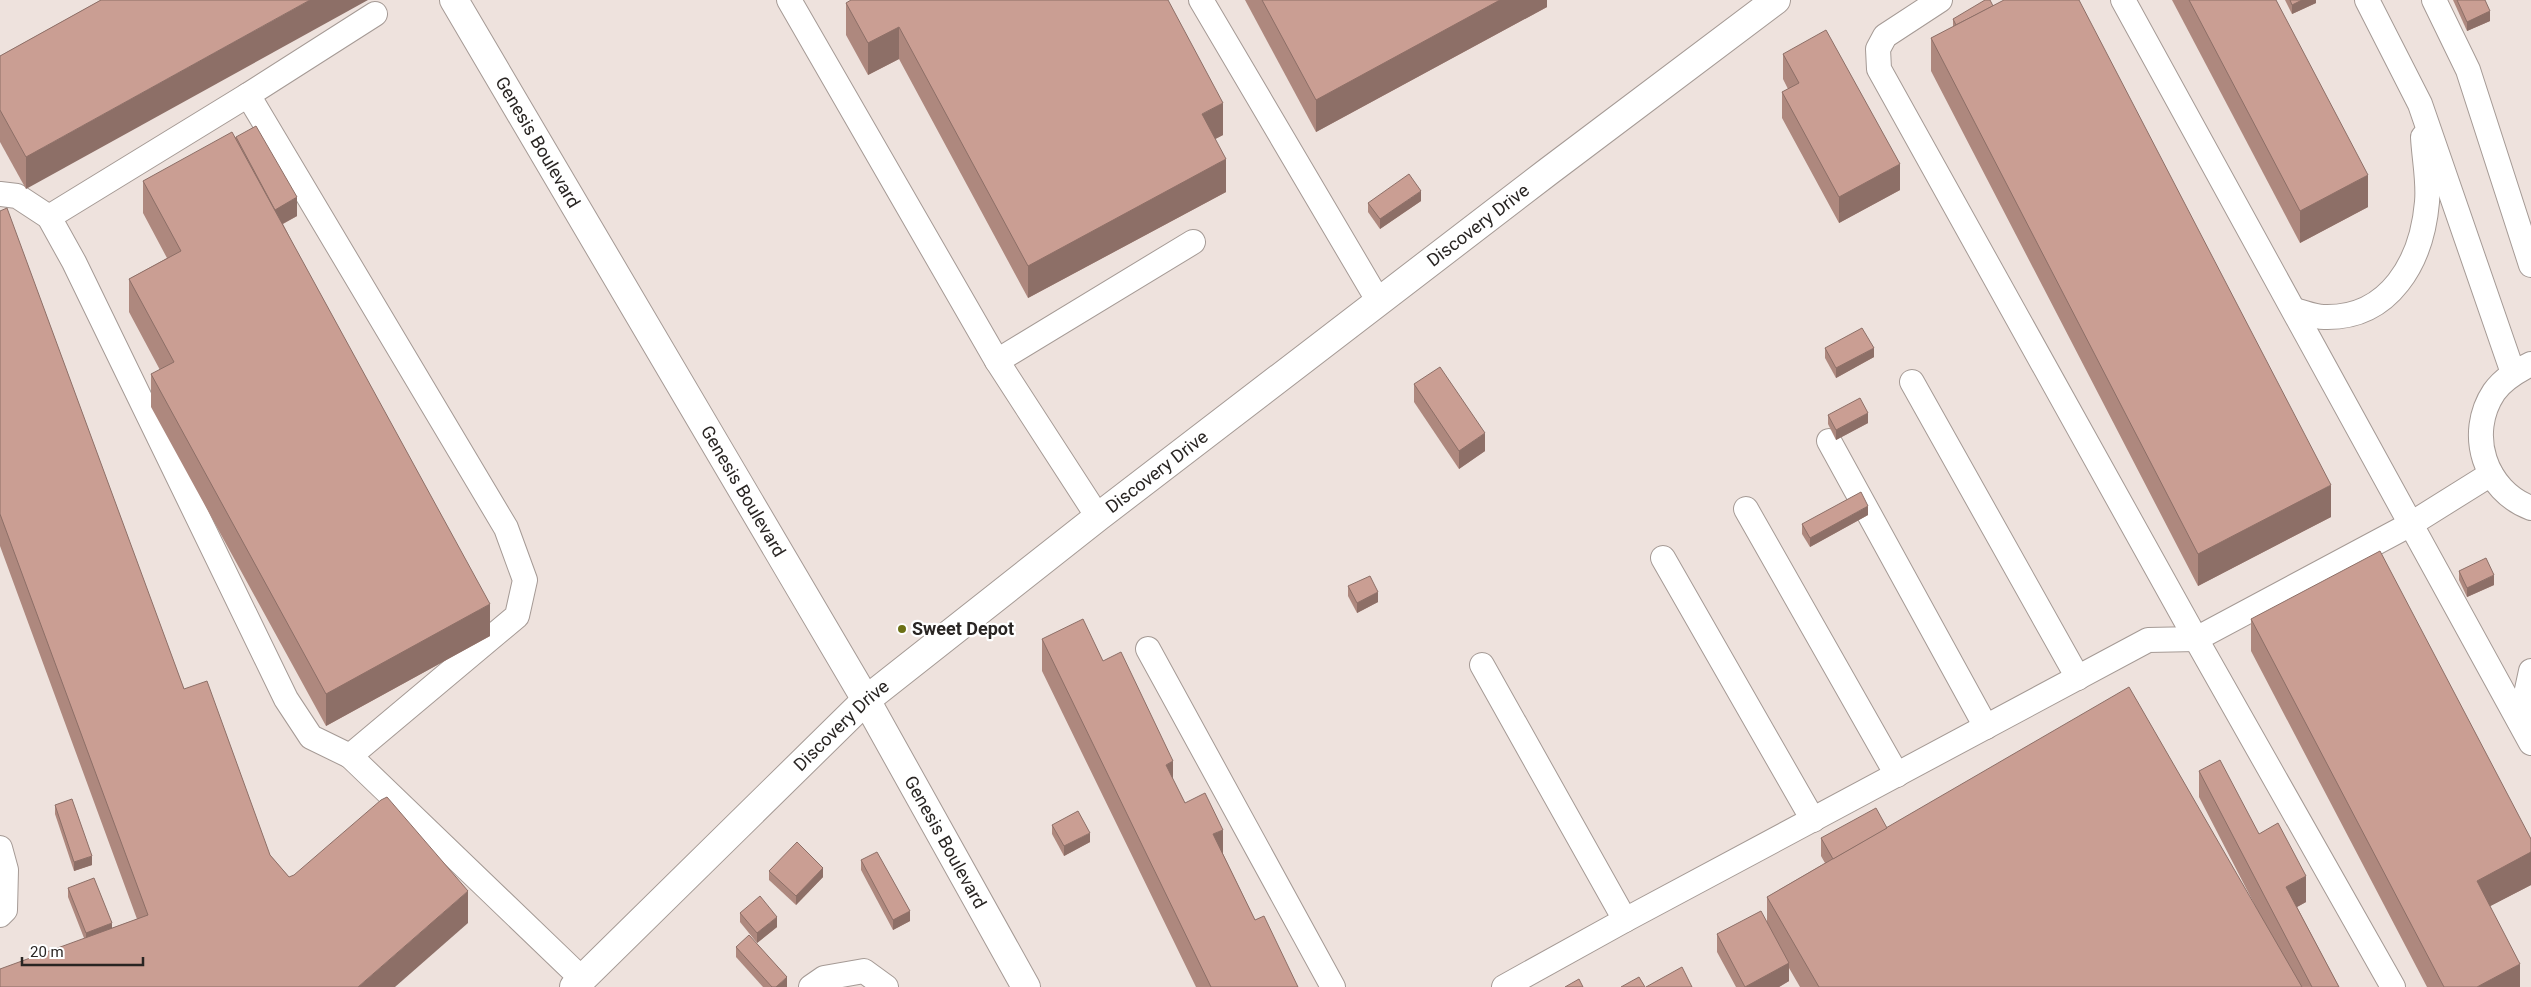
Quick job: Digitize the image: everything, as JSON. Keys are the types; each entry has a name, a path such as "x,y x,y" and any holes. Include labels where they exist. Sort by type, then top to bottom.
{"street":[{"name":"Genesis Boulevard","path":"454,0 866,700 1017,984"},
{"name":"Discovery Drive","path":"578,983 866,700 1098,517 1549,171 1776,0"}],"lane":[{"path":"789,0 997,360 1098,517"},
{"path":"1201,0 1379,302"},
{"path":"1940,0 1885,36 1878,49 1879,68 2196,639 2394,987"},
{"path":"2123,0 2531,743"},
{"path":"2367,0 2420,104 2522,369 2494,392 2483,416 2480,441 2486,465 2499,487 2518,503 2531,508"},
{"path":"2434,0 2468,70 2531,265"},
{"path":"49,217 248,95 375,14"},
{"path":"248,95 506,528 525,580 516,616 350,756"},
{"path":"2294,310 2323,317 2358,311 2374,304 2394,290 2409,269 2420,238 2427,201 2420,104"},
{"path":"0,194 17,196 49,217 78,270 286,699 311,737 350,756 578,983"},
{"path":"997,360 1193,242"},
{"path":"1912,382 2078,678"},
{"path":"1829,442 1986,727"},
{"path":"1504,987 1625,920 2148,640 2196,639 2411,524 2491,474"},
{"path":"1746,509 1897,775"},
{"path":"1663,558 1813,820"},
{"path":"1148,649 1333,987"},
{"path":"1482,664 1625,920"},
{"path":"2520,722 2531,671"},
{"path":"0,848 6,870 5,910 0,915"},
{"path":"811,987 824,978 864,970 886,987"}],"building":[{"path":"101,0 310,0 26,157 0,110 0,56"},
{"path":"851,0 1168,0 1223,103 1202,114 1226,159 1028,266 899,27 868,43 846,3"},
{"path":"1262,0 1500,0 1316,100"},
{"path":"1985,0 1990,0 1993,6 1956,25 1953,19"},
{"path":"2004,0 2079,0 2331,485 2198,554 1931,38"},
{"path":"2189,0 2276,0 2368,175 2300,211"},
{"path":"2290,0 2302,0 2292,5"},
{"path":"2457,0 2485,0 2490,11 2467,22"},
{"path":"1826,30 1900,164 1839,197 1782,92 1799,83 1783,54"},
{"path":"256,126 297,197 275,210 236,137"},
{"path":"232,132 490,604 326,694 151,374 174,362 129,279 181,251 143,181"},
{"path":"1409,174 1421,191 1380,219 1368,203"},
{"path":"7,208 184,689 207,681 270,855 289,877 294,875 381,800 387,797 468,891 358,987 0,987 0,969 148,915 0,514 0,211"},
{"path":"1862,328 1874,348 1836,368 1825,348"},
{"path":"1440,367 1485,433 1459,451 1414,384"},
{"path":"1860,398 1868,413 1836,430 1828,415"},
{"path":"1861,492 1868,506 1810,538 1802,524"},
{"path":"2380,551 2531,839 2531,852 2477,881 2520,964 2477,987 2444,987 2251,619"},
{"path":"2486,558 2494,575 2467,588 2459,571"},
{"path":"1370,576 1378,592 1357,603 1348,586"},
{"path":"1083,619 1103,661 1121,652 1173,761 1166,765 1185,803 1205,793 1223,830 1213,834 1255,920 1264,916 1298,987 1211,987 1042,639"},
{"path":"2129,687 2302,987 1819,987 1767,897"},
{"path":"2220,760 2259,834 2278,823 2306,876 2286,887 2339,987 2312,987 2199,771"},
{"path":"72,799 92,856 74,862 55,805"},
{"path":"1876,808 1887,828 1833,859 1821,838"},
{"path":"1078,811 1090,833 1064,846 1052,825"},
{"path":"797,842 823,868 796,896 769,871"},
{"path":"877,852 910,911 893,920 861,860"},
{"path":"94,878 112,923 86,933 68,888"},
{"path":"760,896 777,917 757,933 740,913"},
{"path":"1761,911 1789,963 1745,987 1717,934"},
{"path":"749,935 787,977 776,987 772,987 736,947"},
{"path":"1682,967 1692,987 1646,987"},
{"path":"1639,977 1645,987 1621,987"},
{"path":"1579,979 1583,987 1565,987"}],"place":[{"name":"Sweet Depot","path":"902,629"}]}
